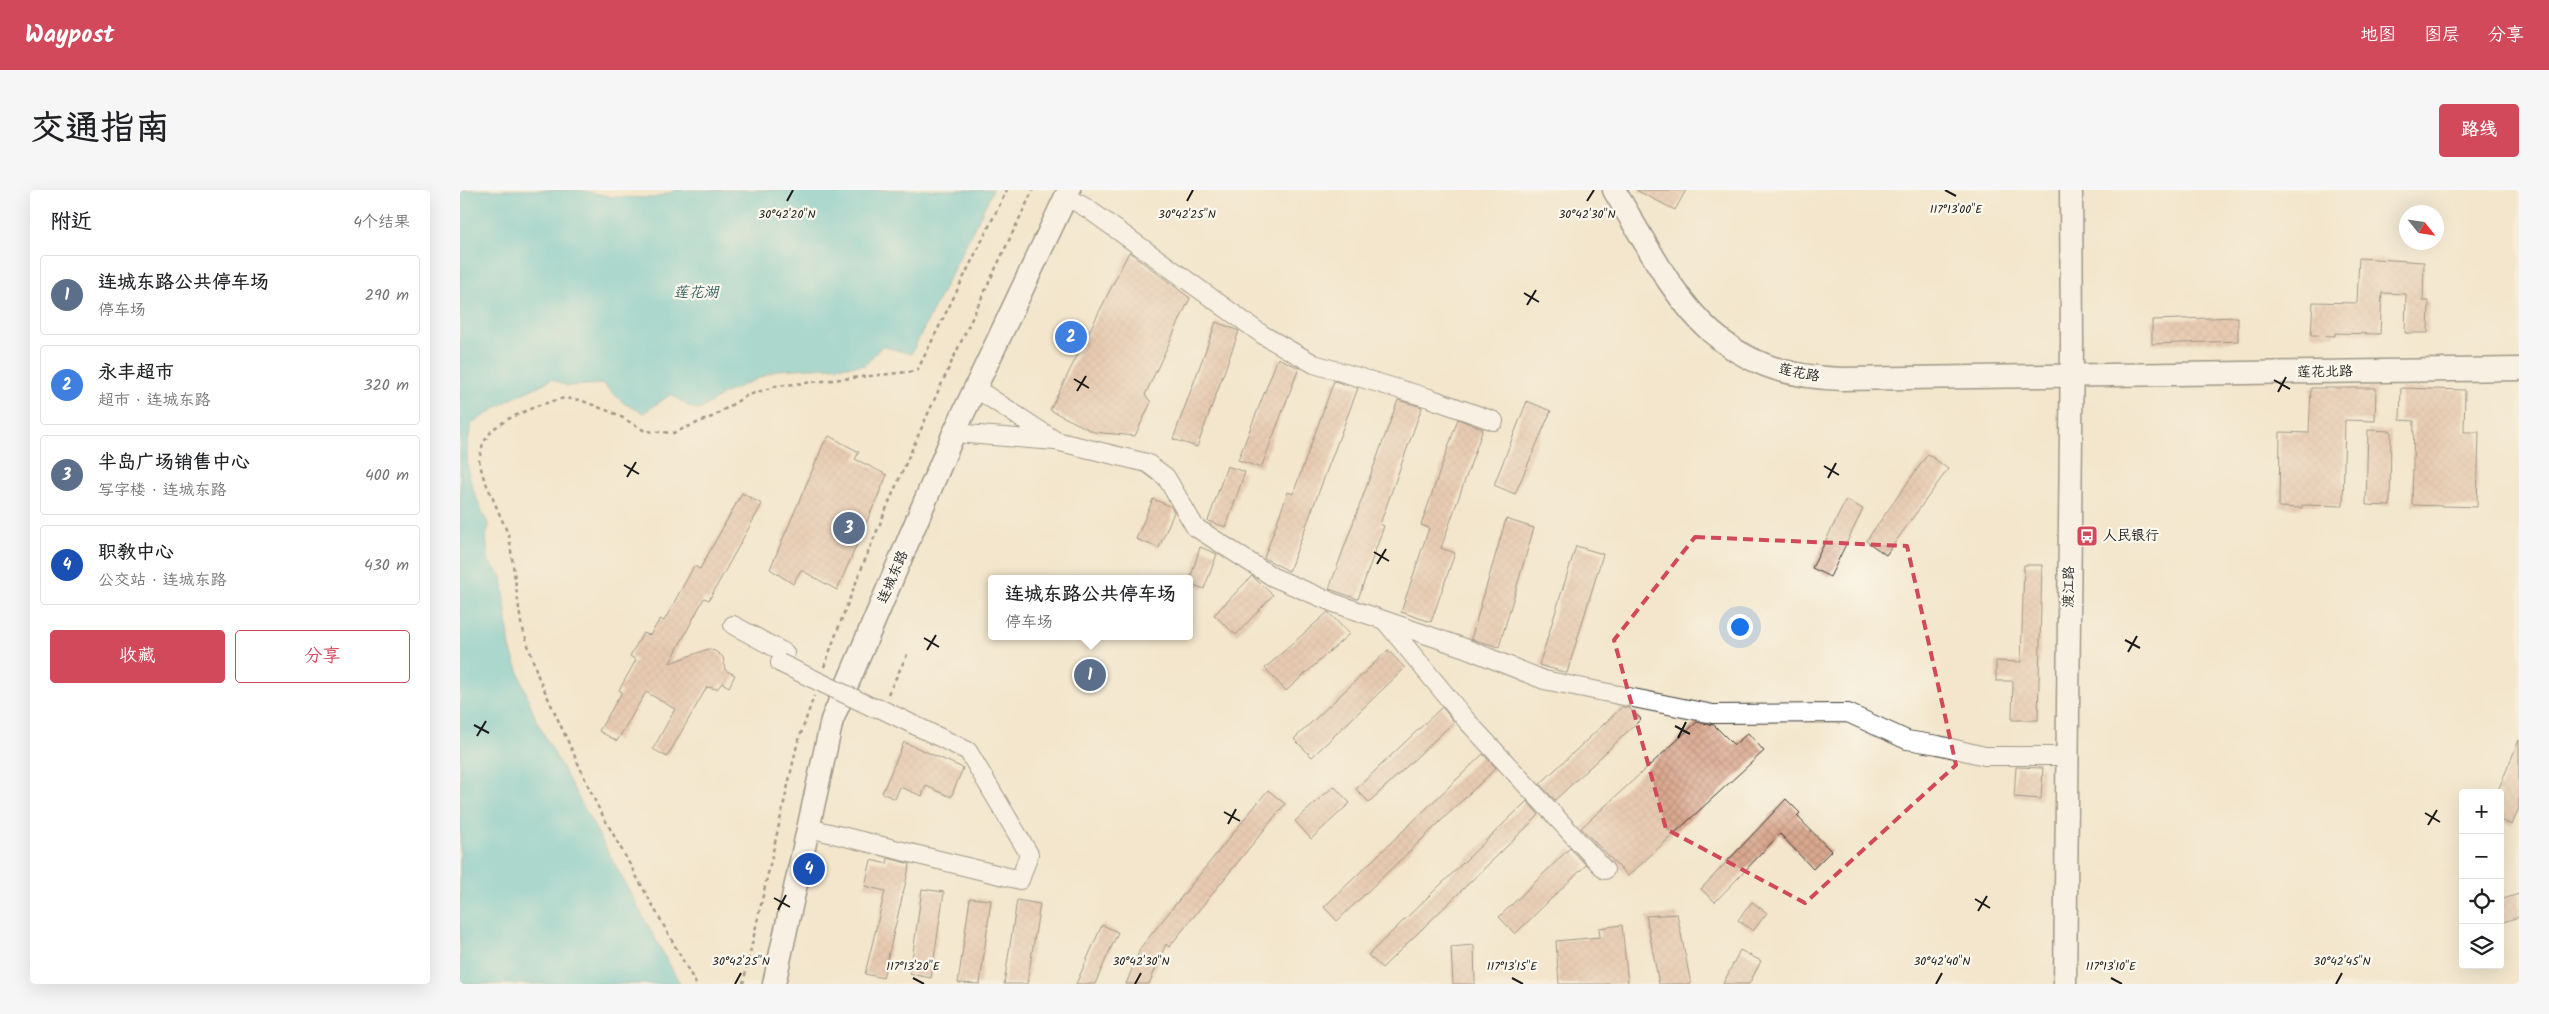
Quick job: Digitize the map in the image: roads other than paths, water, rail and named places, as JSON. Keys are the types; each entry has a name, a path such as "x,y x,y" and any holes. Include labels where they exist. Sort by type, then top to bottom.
{"main road":[{"name":"莲花路","path":"1614,190 1686,307 1716,336 1741,354 1767,366 1804,376 1833,379 2071,376"},
{"name":"渡江路","path":"2065,984 2071,190"},
{"name":"连城东路","path":"774,984 832,720 954,433 1068,193"},
{"name":"莲花北路","path":"2071,376 2519,369"}],"lane":[{"path":"1068,193 1263,335 1314,364 1429,398 1494,421"},
{"path":"975,388 1056,441"},
{"path":"954,433 1056,441 1147,463 1166,476 1195,527 1273,577 1334,603 1465,648 1544,680 1713,714 1848,714 1907,740 1985,756 2067,756"},
{"path":"1384,620 1467,721 1605,870"},
{"path":"733,625 785,654 780,663 968,751 1029,854 1020,880 809,828"}],"water":[{"name":"莲花湖","path":"460,190 580,190 612,197 654,198 677,190 993,190 911,354 882,346 865,365 777,370 723,394 700,410 689,407 671,394 644,413 625,404 603,384 567,386 552,379 508,401 472,423 467,452 469,476 489,526 486,537 489,562 502,576 510,648 536,720 680,984 460,984"}],"place":[{"name":"永丰超市","path":"1071,337"},
{"name":"半岛广场销售中心","path":"849,528"},
{"name":"人民银行","path":"2087,536"},
{"name":"连城东路公共停车场","path":"1090,675"},
{"name":"职教中心","path":"809,869"}]}
